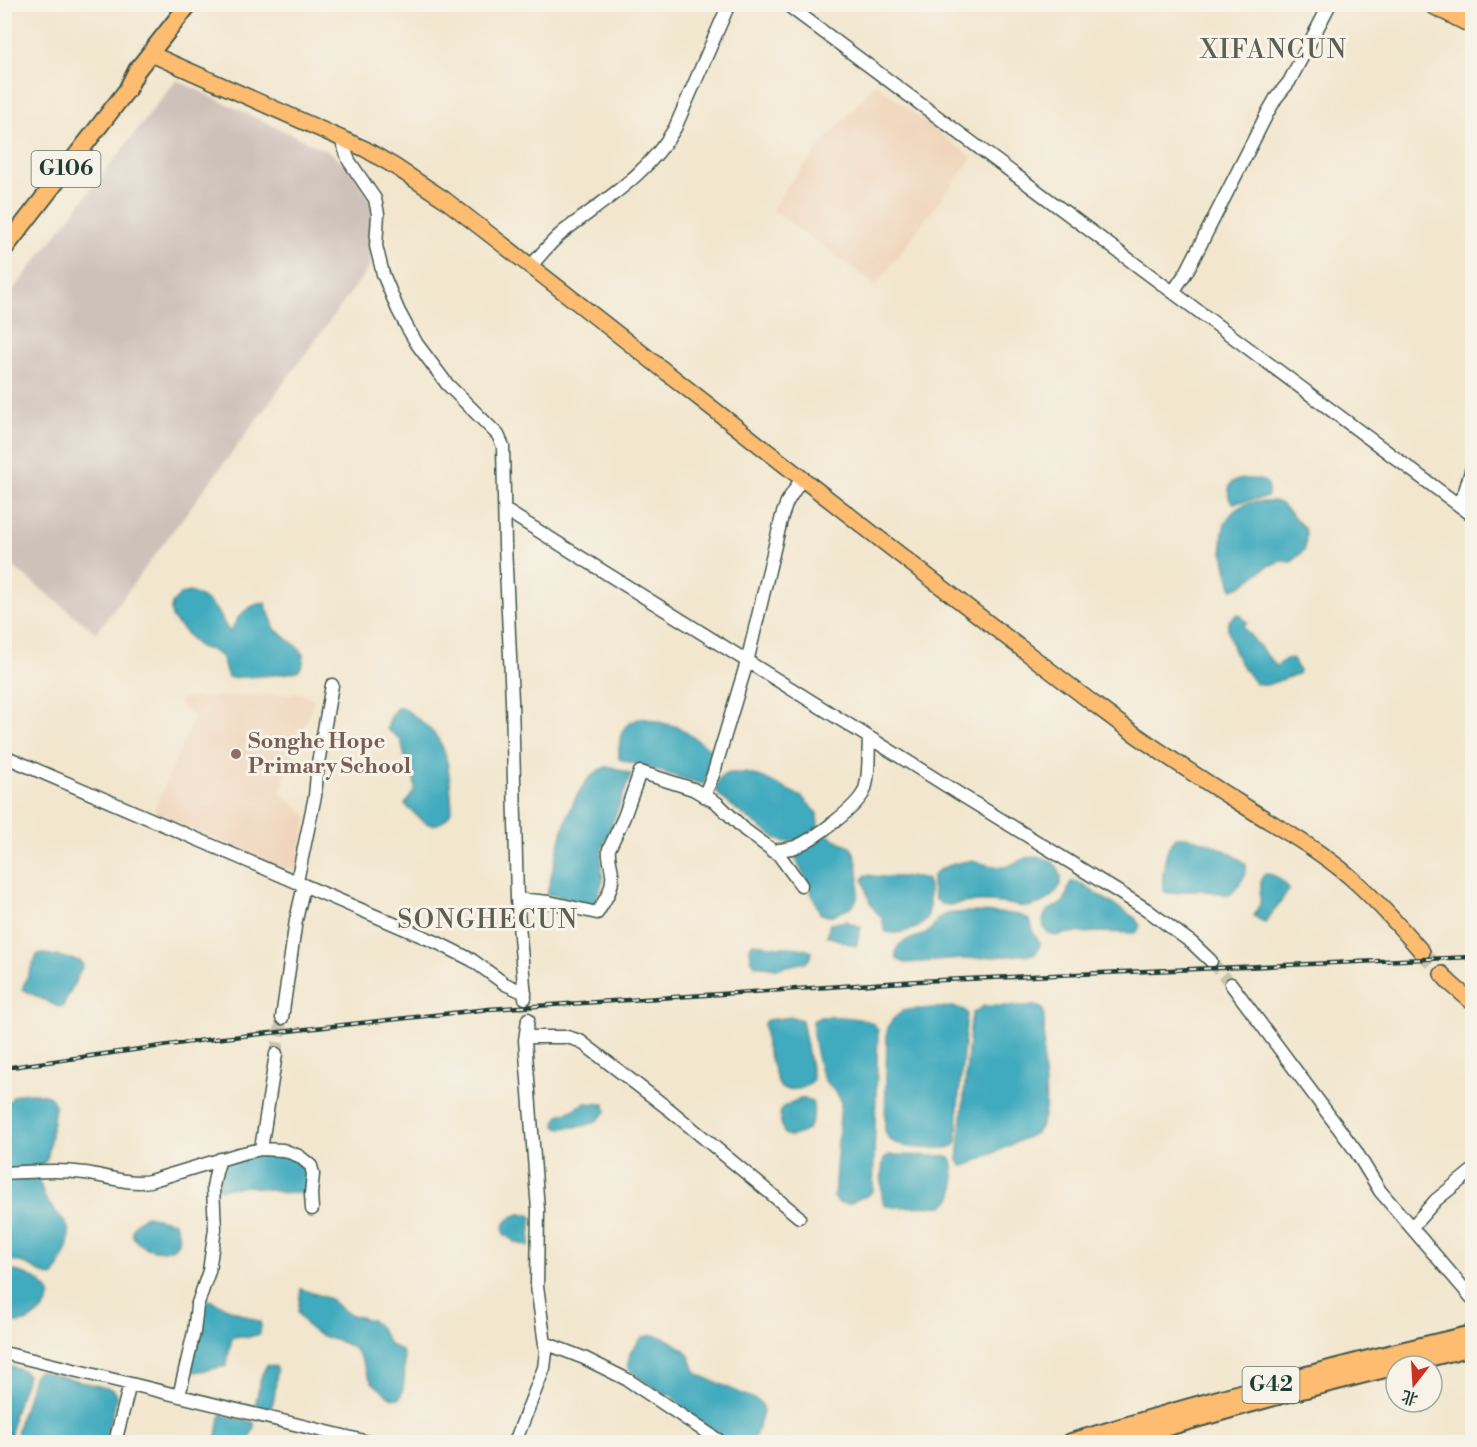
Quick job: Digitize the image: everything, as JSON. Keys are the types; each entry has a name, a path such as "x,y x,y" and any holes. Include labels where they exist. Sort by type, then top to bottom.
{"highway":[{"name":"G106","path":"128,90 137,70 189,4"},
{"name":"G106","path":"4,249 128,90 144,75 200,4"},
{"name":"G42","path":"1071,1443 1259,1388 1473,1335"},
{"name":"G42","path":"1114,1443 1274,1397 1473,1347"}],"main road":[{"path":"1429,4 1473,26"},
{"path":"1456,4 1473,12"},
{"path":"158,57 378,156 428,188 1133,733 1340,869 1388,914 1422,952"},
{"path":"1442,974 1473,1002"}],"street":[{"path":"531,266 547,246 615,194 665,146 729,4"},
{"path":"786,4 1473,515"},
{"path":"1173,292 1187,271 1268,112 1289,82 1330,4"},
{"path":"4,756 438,943 472,960 505,984 525,995 517,899 504,452 501,441 494,431 447,384 417,344 393,301 376,246 378,214 375,199 349,161 340,139"},
{"path":"1458,504 1466,490 1473,468"},
{"path":"704,796 713,775 747,662 782,516 787,502 802,478"},
{"path":"505,510 1146,909 1212,961"},
{"path":"282,1018 318,763 332,685"},
{"path":"772,851 795,847 829,826 860,797 866,782 869,738"},
{"path":"517,899 549,902 597,913 613,881 609,849 624,817 640,771 683,785 717,803 745,830 778,855 801,885"},
{"path":"1232,984 1355,1150 1380,1191 1473,1298"},
{"path":"515,1443 546,1360 537,1286 537,1210 526,1037 528,1019"},
{"path":"526,1037 567,1037 580,1041 670,1110 799,1217"},
{"path":"261,1149 276,1054"},
{"path":"4,1173 54,1170 93,1174 138,1183 239,1154 261,1149 283,1150 299,1156 311,1166 313,1174 312,1209"},
{"path":"179,1396 194,1332 197,1306 209,1271 215,1229 213,1187 220,1159"},
{"path":"1412,1227 1436,1200 1473,1171"},
{"path":"545,1343 584,1358 628,1380 721,1443"},
{"path":"4,1353 368,1443"},
{"path":"115,1443 130,1384"}],"shaded area":[{"path":"176,80 331,153 352,171 373,205 371,265 96,633 5,560 4,302"},
{"path":"875,83 972,158 876,285 772,210 787,186"},
{"name":"Songhe Hope Primary School","path":"303,693 314,701 280,792 308,817 296,873 153,813 194,717 179,705 180,699"}],"water":[{"path":"1243,479 1259,480 1268,484 1267,497 1234,503 1231,501 1228,493 1232,482"},
{"path":"1273,501 1280,503 1305,529 1305,549 1293,561 1281,561 1268,566 1233,589 1223,552 1222,540 1227,519 1246,504"},
{"path":"188,592 214,607 230,632 244,612 265,603 275,629 300,649 303,664 300,669 252,677 228,677 221,656 199,647 172,618 172,604 180,595"},
{"path":"1239,614 1247,622 1243,627 1276,666 1292,658 1299,670 1298,674 1267,685 1255,683 1237,657 1228,630 1229,621"},
{"path":"402,707 433,732 446,757 452,808 447,818 441,823 433,825 426,823 405,804 415,790 413,765 405,758 401,740 387,729 393,712"},
{"path":"643,718 678,727 712,750 714,754 704,783 619,759 619,744 624,728 635,720"},
{"path":"606,767 631,774 602,850 603,881 594,905 547,894 560,842 573,804 582,787 593,775"},
{"path":"730,773 746,773 764,778 802,797 817,813 818,827 798,840 786,842 779,840 746,817 721,797 715,789 721,776"},
{"path":"827,835 851,848 856,860 858,876 858,892 854,904 847,910 829,916 820,913 794,855 795,851"},
{"path":"1177,837 1194,839 1231,854 1246,864 1244,877 1229,895 1202,890 1174,893 1163,891 1167,854 1169,847"},
{"path":"1032,857 1052,862 1060,874 1061,881 1056,892 1039,904 1024,907 988,902 949,905 942,904 935,899 932,880 939,870 960,862 970,861 1006,867"},
{"path":"1264,874 1279,878 1289,890 1265,923 1254,916 1260,904 1261,880"},
{"path":"866,875 926,879 929,887 929,906 925,921 906,931 894,933 885,931 882,918 868,897 863,879"},
{"path":"1071,882 1078,882 1135,918 1140,926 1137,932 1067,933 1057,936 1046,931 1043,920 1045,914 1064,901"},
{"path":"971,912 1025,917 1032,925 1034,934 1040,942 1039,948 1035,954 905,963 897,959 896,952 901,943 929,931 942,916"},
{"path":"846,921 861,927 856,946 827,936 830,924"},
{"path":"753,943 802,948 812,953 806,962 777,968 755,965 751,959 750,947"},
{"path":"41,953 80,961 83,965 63,1006 58,1007 22,989 37,955"},
{"path":"984,1006 1034,1006 1043,1010 1046,1097 1044,1116 1036,1133 962,1166 958,1160 971,1020 973,1013"},
{"path":"953,1007 967,1013 957,1142 949,1148 921,1148 893,1142 885,1129 889,1025 904,1010"},
{"path":"792,1017 802,1020 813,1079 811,1083 799,1089 781,1088 766,1046 764,1023 767,1020"},
{"path":"820,1017 861,1019 872,1023 878,1031 873,1191 849,1204 839,1203 834,1197 841,1101 823,1077 818,1062 813,1021"},
{"path":"32,1093 49,1097 55,1106 46,1161 40,1166 5,1169 4,1130 7,1109 14,1096"},
{"path":"800,1099 812,1101 813,1118 805,1131 787,1136 780,1120 781,1111 786,1105"},
{"path":"585,1103 605,1104 606,1112 595,1122 585,1126 556,1127 559,1115"},
{"path":"256,1155 289,1155 306,1167 308,1193 285,1193 249,1186 220,1189 216,1187 225,1164"},
{"path":"890,1155 949,1157 952,1160 954,1192 948,1202 942,1206 893,1207 884,1205 882,1167 885,1158"},
{"path":"34,1176 39,1181 46,1200 68,1228 69,1242 55,1275 52,1277 26,1264 5,1260 4,1178"},
{"path":"520,1214 532,1217 529,1247 515,1242 504,1234 503,1230 507,1221"},
{"path":"146,1216 174,1222 179,1236 176,1245 169,1250 160,1251 140,1244 134,1237 133,1229 138,1221"},
{"path":"4,1269 30,1276 46,1287 50,1293 42,1311 25,1322 5,1322"},
{"path":"301,1289 330,1299 351,1315 371,1320 380,1328 389,1344 402,1351 404,1375 400,1398 391,1397 373,1383 353,1348 319,1334 306,1324 298,1312"},
{"path":"209,1300 260,1322 260,1334 232,1338 226,1366 195,1372 191,1368 204,1303"},
{"path":"652,1335 683,1349 689,1356 697,1374 758,1401 762,1405 763,1413 753,1442 729,1442 686,1412 671,1395 663,1393 629,1369 630,1353 642,1338"},
{"path":"267,1365 276,1367 277,1370 274,1399 270,1410 255,1406 262,1374"},
{"path":"8,1366 22,1370 27,1377 14,1413 10,1442 5,1442 4,1369"},
{"path":"40,1371 114,1390 117,1398 104,1442 16,1442 20,1417 33,1377"},
{"path":"222,1415 254,1422 249,1442 216,1442"}],"tunnel":[{"path":"1422,952 1442,974"},
{"path":"1211,961 1231,984"},
{"path":"525,998 528,1019"},
{"path":"276,1054 282,1018"}],"railway":[{"path":"4,1068 205,1040 489,1009 919,981 1472,957"}],"place":[{"name":"Songhe Hope Primary School","path":"236,754"}],"district":[{"name":"XIFANCUN","path":"1274,50"},
{"name":"SONGHECUN","path":"488,920"}]}
